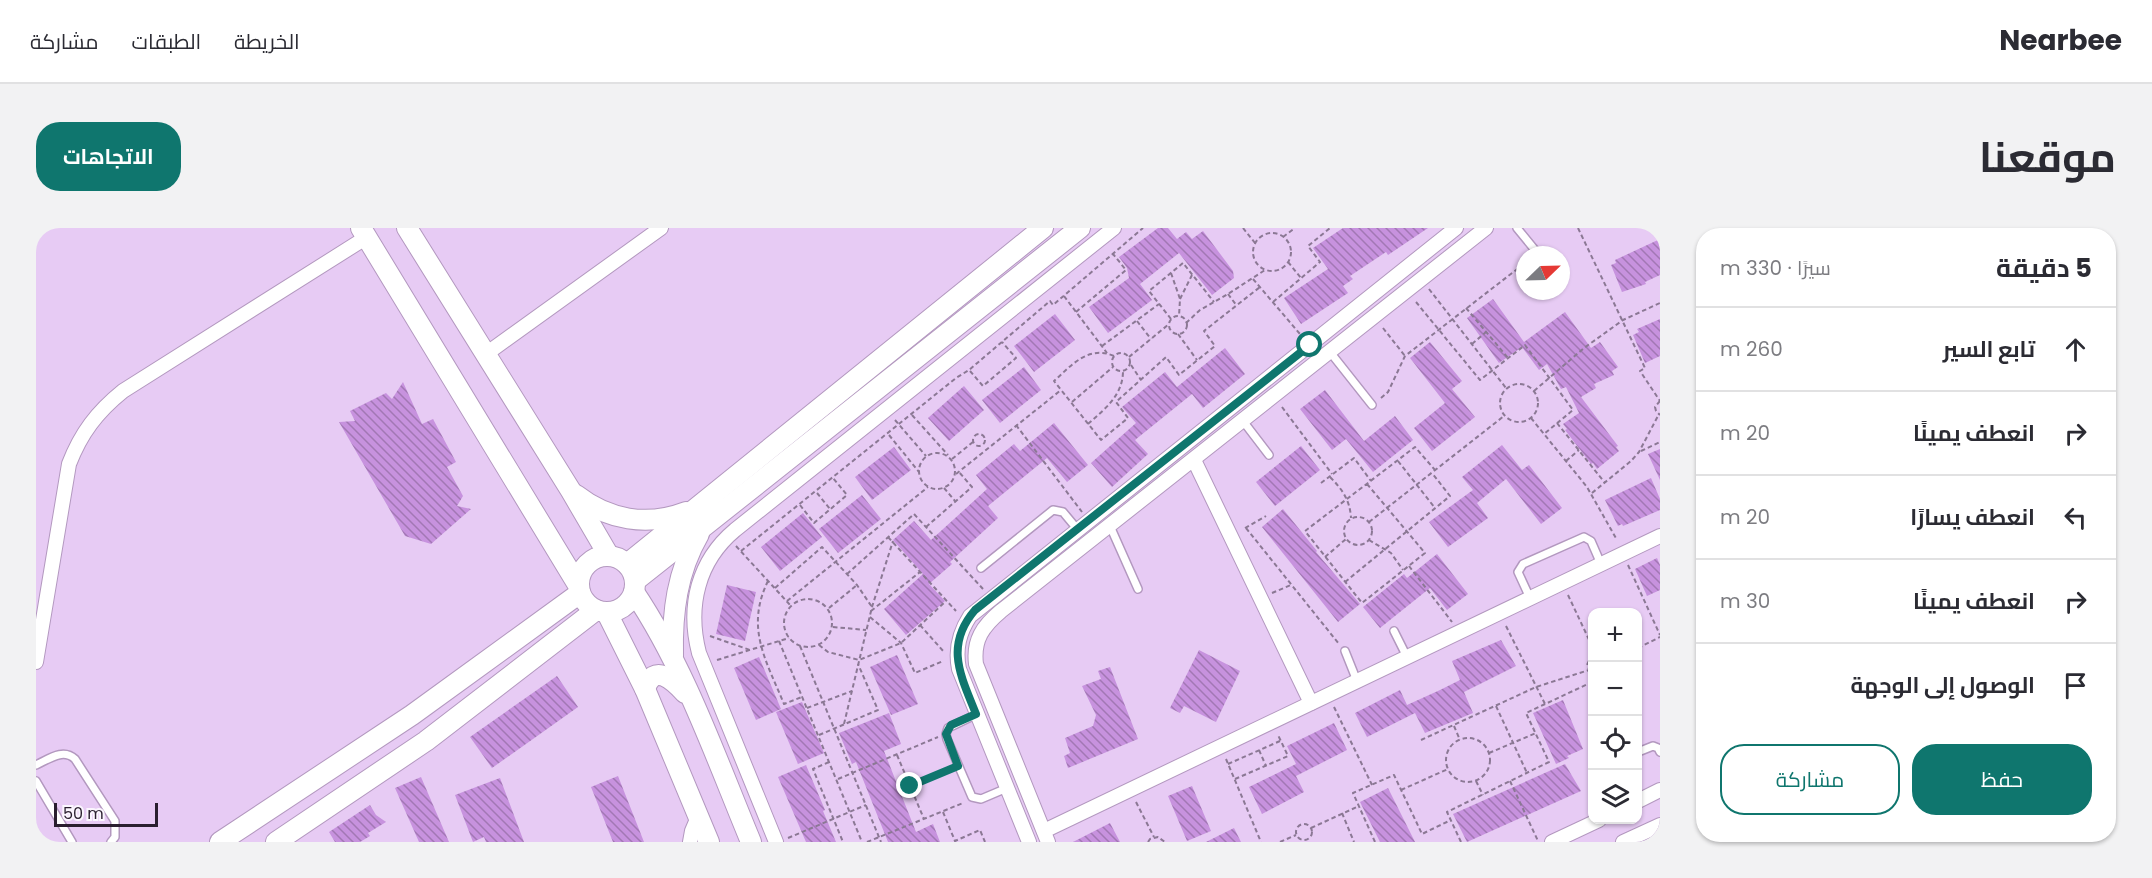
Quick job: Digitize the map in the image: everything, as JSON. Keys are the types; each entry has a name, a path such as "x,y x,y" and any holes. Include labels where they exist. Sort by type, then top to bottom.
{"street":[{"path":"407,228 609,556"},
{"path":"486,354 661,228"},
{"path":"632,579 703,527 791,444 1043,228"},
{"path":"571,491 587,504 624,519 644,521 664,519 684,513 791,444 1080,228"},
{"path":"777,842 699,653 694,631 694,603 697,587 711,556 727,536 1114,228"},
{"path":"1029,842 959,669 950,658 966,623 975,610 1456,228"},
{"path":"1486,228 991,620 980,634 975,649 978,671 1046,836 1130,790 1220,746 1660,536"},
{"path":"36,662 69,464 78,442 90,423 105,405 123,391 364,232 586,603 601,612 645,689 708,842"},
{"path":"1194,460 1311,703"},
{"path":"276,842 426,741 601,612 624,607 632,579 701,504"},
{"path":"673,662 673,616 679,581 691,548 703,527"},
{"path":"220,842 412,715 579,589 580,574 587,564 597,558 609,556 619,558 656,626 693,701 751,842"},
{"path":"645,689 650,680 660,675 666,676 671,678 693,701"},
{"path":"412,715 426,741"},
{"path":"1642,798 1660,790"},
{"path":"690,842 698,817"},
{"path":"1552,842 1589,824"},
{"path":"1630,841 1660,825"}],"lane":[{"path":"1517,228 1532,246"},
{"path":"1330,352 1372,405"},
{"path":"1243,421 1269,455"},
{"path":"981,568 1053,510 1063,512 1083,526"},
{"path":"1110,526 1138,589"},
{"path":"1530,598 1518,572 1524,564 1584,537 1591,542 1601,564"},
{"path":"1394,631 1407,657"},
{"path":"1344,651 1357,681"},
{"path":"976,714 951,725 946,734 958,766 974,799 981,800 1007,788"},
{"path":"1642,750 1653,746 1660,752"},
{"path":"36,765 64,753 75,759 115,821 115,837 111,842"},
{"path":"36,781 72,842"}],"path":[{"path":"741,551 969,370 1050,301 1053,305 1143,228"},
{"path":"1243,228 1255,243"},
{"path":"1283,237 1295,228"},
{"path":"1273,302 1320,262 1308,246 1330,228"},
{"path":"1578,228 1645,369 1640,371 1660,401 1655,407 1659,415 1639,452"},
{"path":"1178,334 1200,310 1264,270 1281,270 1288,262 1290,246 1279,234 1268,233 1258,238 1255,243 1254,259 1264,270"},
{"path":"1076,312 1126,270 1113,254"},
{"path":"1288,262 1301,278"},
{"path":"1171,319 1149,291 1183,263 1214,302"},
{"path":"1372,405 1388,392 1405,356 1516,270"},
{"path":"1171,273 1180,299"},
{"path":"1186,323 1179,316 1180,299 1192,274"},
{"path":"1252,278 1310,345"},
{"path":"1421,279 1506,388"},
{"path":"1088,424 1166,357 1179,375 1215,346 1204,331 1260,287"},
{"path":"1407,291 1480,380 1525,345 1573,410 1544,434"},
{"path":"1228,294 1237,306"},
{"path":"1064,296 1107,353"},
{"path":"1533,391 1584,348 1623,320 1660,303"},
{"path":"1102,346 1159,304"},
{"path":"1466,308 1508,358"},
{"path":"1129,357 1169,324 1171,319 1179,316"},
{"path":"1374,317 1405,356"},
{"path":"1137,321 1151,339"},
{"path":"1169,324 1171,331 1178,334 1197,360"},
{"path":"1472,344 1486,332"},
{"path":"969,370 983,386 1016,358 1002,342"},
{"path":"1114,356 1094,352 1081,357 1053,381 1101,440 1128,418 1114,401"},
{"path":"1123,371 1113,367 1112,360 1120,353 1129,357"},
{"path":"1129,357 1130,364 1141,380"},
{"path":"1114,401 1120,389 1123,371 1130,364"},
{"path":"1071,402 1113,367"},
{"path":"1517,384 1524,385 1533,391 1537,396 1538,408 1531,418 1514,422 1504,416 1500,398 1506,388 1517,384"},
{"path":"888,434 919,472 928,487 944,488 949,485 957,473 1061,390"},
{"path":"1274,396 1347,499 1351,518"},
{"path":"886,409 926,456"},
{"path":"912,415 950,458 957,473 972,487 926,526"},
{"path":"1369,522 1504,416"},
{"path":"1531,418 1591,494 1605,516 1660,636 1642,646"},
{"path":"1557,423 1605,483"},
{"path":"1016,425 1083,526"},
{"path":"950,458 973,442 974,436 982,434 986,441 982,446"},
{"path":"973,442 976,446 982,446 986,450"},
{"path":"1591,494 1639,452 1660,442"},
{"path":"1321,483 1354,458 1369,482 1387,507 1407,531 1425,553 1362,603 1345,582 1325,557 1305,531 1369,482 1397,461 1415,447 1450,496 1407,531 1386,549 1345,582"},
{"path":"854,449 860,457"},
{"path":"1566,461 1579,450"},
{"path":"919,472 926,456 938,453 950,458"},
{"path":"1397,461 1435,508"},
{"path":"800,505 814,523 847,495 833,478"},
{"path":"787,601 928,487"},
{"path":"944,488 955,501"},
{"path":"816,492 830,509"},
{"path":"847,574 914,514 991,598"},
{"path":"1230,536 1266,516"},
{"path":"1361,517 1369,522 1372,531 1369,540 1357,545 1346,539 1344,525 1351,518 1361,517"},
{"path":"1245,528 1344,651"},
{"path":"727,536 791,606"},
{"path":"888,537 966,623"},
{"path":"1325,557 1346,539"},
{"path":"1369,540 1386,549 1403,570"},
{"path":"844,724 872,607 893,542"},
{"path":"775,588 822,547 857,585 872,607"},
{"path":"1408,566 1459,632"},
{"path":"871,611 920,572"},
{"path":"768,581 757,613 760,647 784,704 802,697"},
{"path":"1562,583 1588,636"},
{"path":"828,609 857,585"},
{"path":"1261,599 1291,585"},
{"path":"800,646 813,647 828,637 832,620 828,609 819,601 807,598 795,602 784,622 789,638 800,646 881,842"},
{"path":"819,645 828,652 859,660 901,643 946,601"},
{"path":"1499,613 1545,704"},
{"path":"870,617 901,643 915,673 950,658"},
{"path":"920,625 950,658"},
{"path":"832,627 866,630"},
{"path":"694,631 750,650"},
{"path":"704,664 789,638"},
{"path":"779,641 862,842"},
{"path":"818,735 878,710 858,664"},
{"path":"1421,740 1536,687 1588,670"},
{"path":"1461,842 1448,812 1549,762 1526,713 1588,684"},
{"path":"807,708 852,691"},
{"path":"1329,694 1372,785"},
{"path":"1496,706 1527,773"},
{"path":"1234,780 1288,756 1270,722"},
{"path":"1453,726 1460,740"},
{"path":"1488,753 1536,733"},
{"path":"837,779 946,734"},
{"path":"1460,740 1477,740 1488,753 1486,772 1476,781 1456,779 1448,769 1446,758 1448,752 1460,740"},
{"path":"1228,764 1280,741"},
{"path":"1220,746 1261,842"},
{"path":"1259,750 1266,766"},
{"path":"897,755 924,819"},
{"path":"829,762 813,769 843,842"},
{"path":"910,786 958,766"},
{"path":"1401,790 1448,769"},
{"path":"1375,842 1353,793 1394,775 1422,834 1451,820"},
{"path":"1476,781 1483,795"},
{"path":"1510,781 1538,842"},
{"path":"1130,790 1154,837"},
{"path":"867,842 974,799"},
{"path":"777,842 866,806"},
{"path":"1296,835 1297,828 1302,824 1311,828 1359,806"},
{"path":"943,812 955,841 980,830 985,842"},
{"path":"1342,813 1354,842"},
{"path":"1296,835 1303,840 1309,840 1312,834 1311,828"},
{"path":"1280,842 1296,835"},
{"path":"1148,842 1154,837 1161,838 1165,842"}],"building":[{"path":"1158,228 1168,228 1177,239 1186,232 1192,239 1203,231 1233,271 1234,278 1212,295 1179,253 1140,284 1152,300 1108,333 1089,307 1129,278 1127,268 1119,257"},
{"path":"1343,228 1428,228 1388,255 1386,252 1350,276 1353,279 1343,286 1348,293 1301,324 1284,298 1328,269 1313,248"},
{"path":"1660,239 1660,275 1645,282 1646,284 1622,292 1611,265 1616,263 1615,260"},
{"path":"1493,299 1524,342 1565,312 1591,348 1600,342 1618,367 1612,371 1614,375 1594,384 1596,388 1581,397 1618,446 1616,447 1619,451 1597,469 1565,430 1567,429 1563,424 1579,413 1566,387 1561,389 1547,364 1539,370 1522,347 1499,363 1467,318"},
{"path":"1055,314 1075,340 1034,372 1014,346"},
{"path":"1660,319 1660,356 1645,363 1633,335 1639,332 1637,329"},
{"path":"1430,342 1462,381 1452,389 1475,417 1432,451 1414,428 1445,403 1410,358"},
{"path":"1225,348 1245,374 1203,408 1192,394 1135,440 1148,454 1112,487 1091,463 1136,423 1122,407 1165,372 1177,387"},
{"path":"1024,367 1041,390 1000,423 982,400"},
{"path":"403,382 422,424 433,419 456,462 447,467 463,496 457,506 471,509 431,544 405,536 339,422 355,421 350,411 386,393 392,399"},
{"path":"964,386 984,410 949,441 928,418"},
{"path":"1325,390 1364,441 1395,416 1413,440 1373,472 1346,439 1332,450 1300,409"},
{"path":"1054,423 1088,465 1067,482 1047,458 988,506 998,518 929,584 945,601 906,635 884,609 923,574 893,540 914,521 931,540 987,489 976,475 1014,444 1020,451"},
{"path":"1502,445 1522,470 1529,465 1562,508 1541,524 1506,479 1477,503 1488,518 1448,547 1429,522 1473,490 1462,477"},
{"path":"1301,446 1320,470 1275,506 1256,482"},
{"path":"894,447 911,470 872,500 855,477"},
{"path":"1660,449 1660,480 1648,454"},
{"path":"1651,478 1660,499 1660,510 1618,526 1605,500"},
{"path":"862,495 881,519 838,553 819,529"},
{"path":"1283,509 1360,604 1338,622 1262,527"},
{"path":"803,513 822,537 780,571 761,547"},
{"path":"1437,554 1468,594 1447,610 1430,588 1380,628 1363,607 1404,574 1407,578"},
{"path":"1657,558 1660,565 1660,590 1647,596 1635,569"},
{"path":"727,585 756,592 745,641 716,634"},
{"path":"1501,640 1516,666 1464,692 1473,713 1425,733 1415,713 1367,737 1355,713 1400,690 1407,705 1460,680 1452,661"},
{"path":"1199,650 1240,671 1216,722 1184,706 1180,713 1170,708"},
{"path":"897,655 918,704 891,715 870,667"},
{"path":"759,657 781,709 756,720 734,668"},
{"path":"1110,667 1138,739 1068,768 1064,756 1070,753 1065,738 1093,726 1096,715 1082,686 1101,679 1098,671"},
{"path":"557,676 578,707 492,768 470,737"},
{"path":"1563,700 1583,749 1556,764 1533,713"},
{"path":"802,702 824,753 798,764 776,712"},
{"path":"889,713 901,744 884,751 916,832 933,824 940,842 888,842 856,762 852,764 839,733"},
{"path":"1334,723 1347,750 1296,776 1304,792 1262,814 1249,787 1296,764 1287,746"},
{"path":"1565,764 1581,791 1467,842 1453,814"},
{"path":"806,765 836,842 806,842 778,777"},
{"path":"618,776 644,842 613,842 591,787"},
{"path":"421,777 449,842 419,842 395,788"},
{"path":"500,778 524,842 486,842 484,837 473,842 455,795"},
{"path":"1192,786 1211,831 1187,841 1168,796"},
{"path":"1388,788 1415,842 1380,842 1360,802"},
{"path":"370,805 376,815 386,822 368,833 370,836 360,842 335,842 329,832"},
{"path":"1110,823 1120,842 1073,842"},
{"path":"1234,828 1241,842 1206,842"}],"route":[{"path":"910,786 958,766 947,740 946,731 951,725 976,714 962,680 957,655 959,637 975,610 1310,345"}]}
